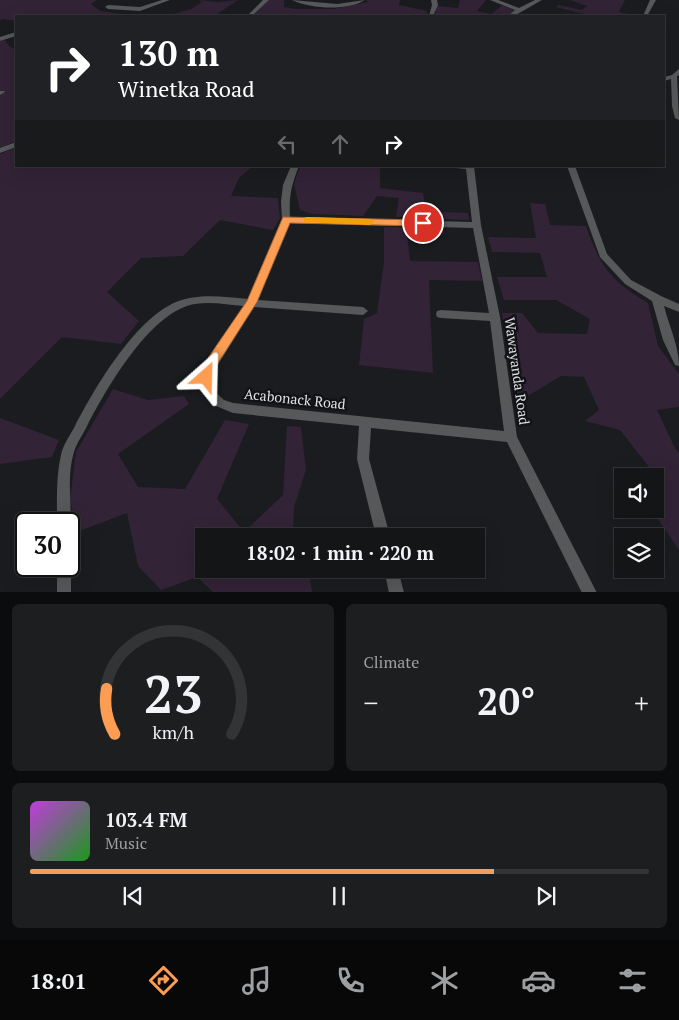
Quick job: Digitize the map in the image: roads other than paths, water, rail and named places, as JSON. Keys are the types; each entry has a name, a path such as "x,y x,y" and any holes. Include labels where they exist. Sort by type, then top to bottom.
{"street":[{"path":"108,7 140,9 167,0"},
{"path":"250,15 266,0"},
{"path":"295,0 327,7 350,4 362,0"},
{"path":"431,15 435,5 434,0"},
{"path":"492,0 519,10"},
{"path":"512,15 539,0"},
{"path":"646,15 653,0"},
{"path":"0,31 15,34"},
{"path":"0,39 15,34"},
{"path":"665,79 677,73 675,106 679,118"},
{"path":"0,151 15,144"},
{"name":"Acabonack Road","path":"294,167 287,185 285,201 286,220 252,302 208,370 207,391 220,403 234,408 511,437"},
{"name":"Wawayanda Road","path":"470,167 477,225 495,317 511,437 590,592"},
{"path":"571,167 603,255 628,282 657,299 679,308"},
{"path":"286,220 477,225"},
{"path":"657,299 668,339 679,362"},
{"path":"64,512 64,480 67,454 94,403 118,364 164,314 189,301 209,300 363,311"},
{"path":"440,314 495,317"},
{"path":"365,422 363,459 381,528"},
{"path":"64,577 64,592"},
{"path":"394,578 398,592"}]}
